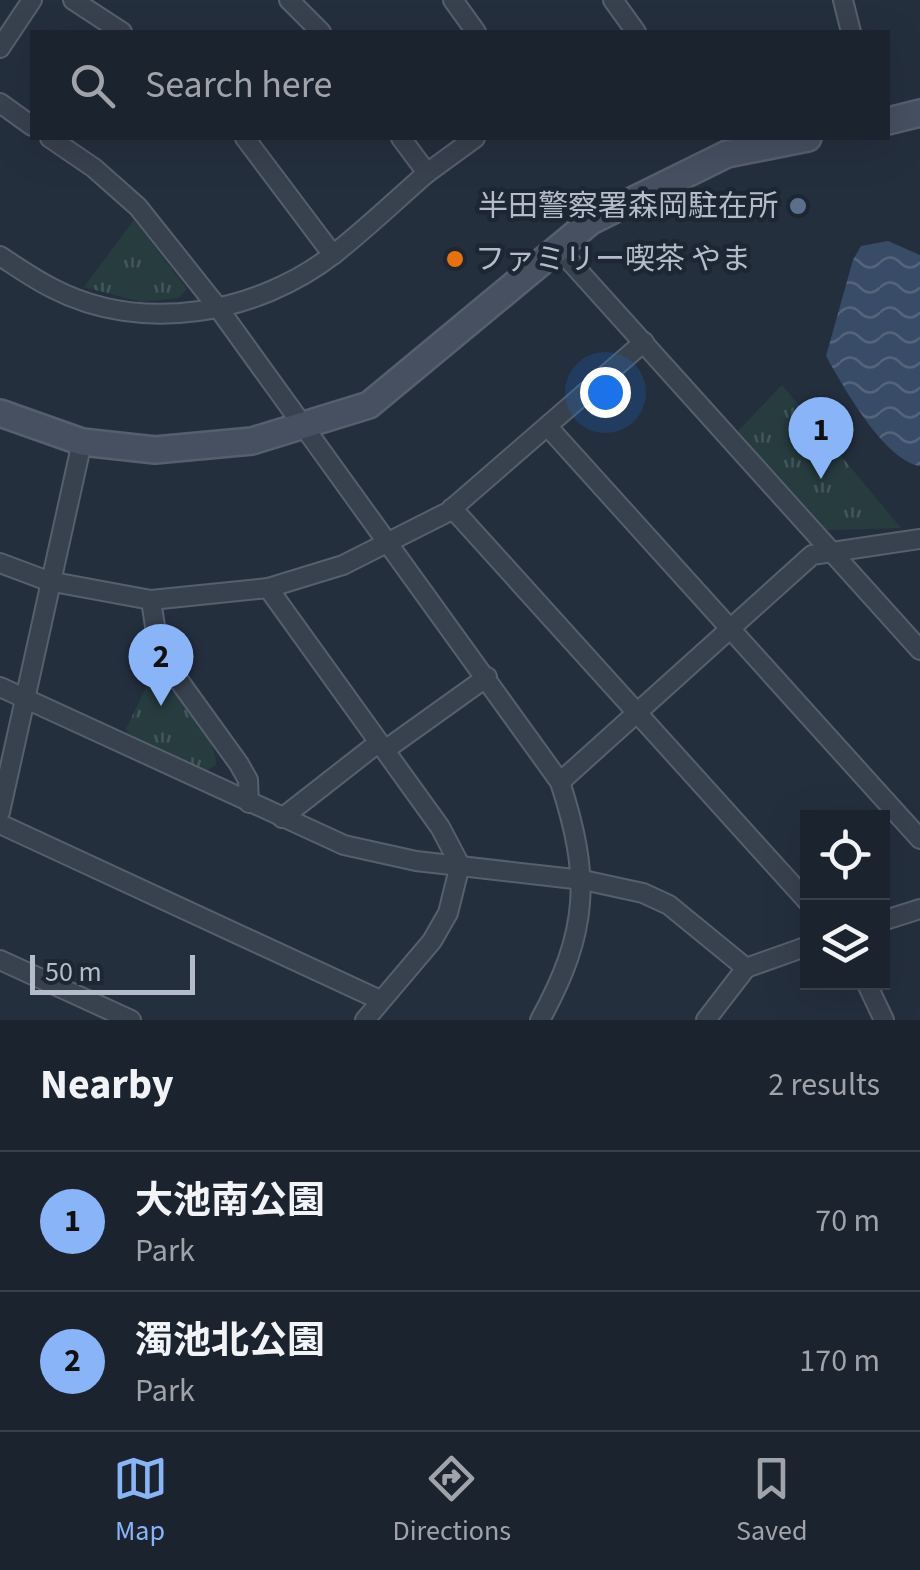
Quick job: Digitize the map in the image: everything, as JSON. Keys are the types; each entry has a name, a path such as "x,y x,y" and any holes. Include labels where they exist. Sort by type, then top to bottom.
{"street":[{"path":"0,48 32,0"},
{"path":"74,0 119,30"},
{"path":"288,0 319,30"},
{"path":"453,0 475,30"},
{"path":"613,0 635,30"},
{"path":"843,0 850,30"},
{"path":"0,104 30,125"},
{"path":"890,120 920,113"},
{"path":"53,140 94,168 138,207 219,309 560,782 583,880 575,942 561,982 540,1020"},
{"path":"246,140 332,256"},
{"path":"402,140 427,173"},
{"path":"0,256 54,290 89,302 136,312 219,309 277,290 332,256 471,140"},
{"path":"0,413 82,442 155,450 215,448 369,405 426,362 590,221 721,146 786,140"},
{"path":"558,248 920,650"},
{"path":"0,563 48,581 151,600 268,588 343,565 390,544 452,508 550,428 644,342"},
{"path":"550,428 920,839"},
{"path":"0,812 48,581 82,442"},
{"path":"452,508 806,900"},
{"path":"560,782 812,554 920,539"},
{"path":"268,588 448,840 460,865 448,913 432,941 364,1020"},
{"path":"151,600 159,653 248,780 249,803"},
{"path":"282,818 487,677"},
{"path":"0,687 344,845 583,880 642,893 669,904 746,968"},
{"path":"0,824 380,1000"},
{"path":"890,918 920,909"},
{"path":"706,1020 746,968 800,949"},
{"path":"0,960 131,1020"},
{"path":"870,990 884,1020"}],"green space":[{"path":"134,220 187,289 179,298 141,302 84,287"},
{"path":"782,385 901,528 827,530 738,431"},
{"path":"151,677 172,691 194,715 210,741 216,765 205,772 132,739 126,729"}],"water":[{"path":"888,241 920,255 920,466 906,461 879,437 826,356 853,260 861,246"}],"place":[{"name":"半田警察署森岡駐在所","path":"798,206"},
{"name":"ファミリー喫茶 やま","path":"455,259"},
{"name":"大池南公園","path":"821,479"},
{"name":"濁池北公園","path":"161,706"}]}
